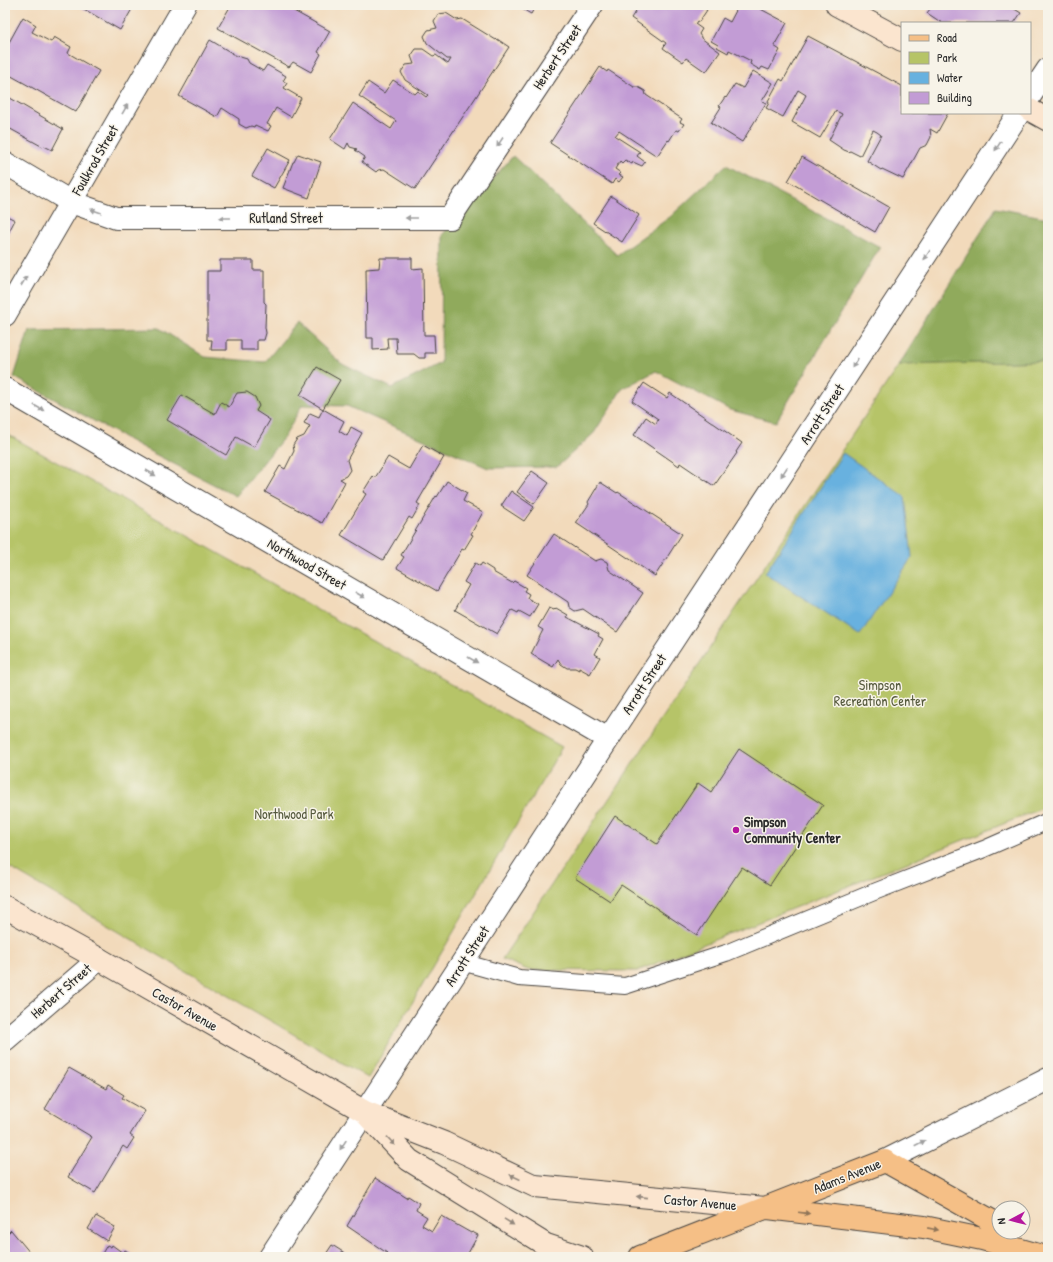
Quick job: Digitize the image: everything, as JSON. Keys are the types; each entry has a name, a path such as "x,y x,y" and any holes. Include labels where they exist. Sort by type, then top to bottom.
{"main road":[{"name":"Adams Avenue","path":"640,1257 885,1161"},
{"path":"885,1161 991,1221"},
{"name":"Castor Avenue","path":"765,1208 924,1227 982,1238 1046,1257"},
{"path":"1026,1240 1048,1252"}],"street":[{"name":"Foulkrod Street","path":"5,315 185,5"},
{"name":"Herbert Street","path":"522,109 592,5"},
{"path":"837,5 901,39"},
{"path":"1031,94 1048,69"},
{"name":"Rutland Street","path":"5,163 71,202 116,218 450,218 522,109"},
{"path":"1031,111 1048,120"},
{"name":"Arrott Street","path":"270,1257 1018,114"},
{"name":"Northwood Street","path":"5,388 608,739"},
{"name":"Castor Avenue","path":"5,907 99,959 365,1112 444,1143 535,1186 765,1208"},
{"name":"Herbert Street","path":"5,1040 99,959"},
{"name":"Adams Avenue","path":"885,1161 1048,1079"},
{"name":"Castor Avenue","path":"365,1112 408,1160 546,1245 582,1257"}],"lane":[{"path":"462,962 519,978 625,986 726,953 984,849 1048,821"}],"green space":[{"path":"513,156 617,255 670,217 726,165 880,247 776,422 730,410 656,371 622,389 594,433 557,467 488,468 347,406 302,405 285,436 236,496 145,449 14,377 29,330 159,328 205,357 265,362 297,323 342,364 392,388 441,363 442,235"},
{"path":"996,208 1048,218 1048,361 899,365"},
{"name":"Simpson Recreation Center","path":"1048,361 1048,806 637,971 528,970 502,959 899,365"},
{"name":"Northwood Park","path":"5,433 562,747 368,1078 5,865"}],"water":[{"path":"843,453 905,497 912,557 860,635 765,573"}],"building":[{"path":"77,5 124,5 132,9 120,30"},
{"path":"231,5 283,5 330,31 318,52 321,54 311,72 293,62 289,67 218,28"},
{"path":"515,5 536,5 531,14"},
{"path":"640,5 708,5 705,9 707,10 699,22 697,21 695,24 702,29 699,34 701,38 720,52 706,72 686,58 683,62 663,48 666,43 631,18"},
{"path":"739,5 753,5 787,23 774,46 780,50 769,70 762,67 760,70 750,64 751,61 729,50 728,53 717,47 718,45 711,41 723,18 730,22"},
{"path":"933,5 1008,5 1021,13 1015,22 940,22 927,13"},
{"path":"446,13 457,20 462,19 509,47 415,189 384,169 376,172 362,162 365,157 355,150 357,149 350,147 348,143 345,149 330,139 353,103 391,129 396,121 359,96 368,82 384,93 393,80 415,94 418,91 426,97 428,95 405,80 401,72 406,65 414,64 411,56 416,49 423,49 433,56 436,55 448,64 451,59 447,59 427,43 424,36 428,30 437,28 434,21 438,14"},
{"path":"23,17 36,25 32,32 51,42 54,37 71,47 68,53 99,71 76,112 6,73 5,45 7,46"},
{"path":"808,36 901,85 901,114 947,114 937,133 930,129 931,137 927,145 920,148 903,179 882,169 881,170 867,161 881,135 877,132 873,130 860,156 844,150 829,140 842,114 836,111 820,138 792,122 806,95 798,90 783,117 766,108 769,103 768,101 780,79 783,81"},
{"path":"210,40 237,56 247,59 249,63 263,71 267,65 286,76 283,81 287,83 284,88 301,98 291,117 276,108 267,124 271,126 268,131 255,125 254,127 251,126 246,128 239,124 239,119 222,108 217,117 179,96"},
{"path":"600,67 607,72 608,70 634,87 638,87 645,91 646,95 682,119 680,122 684,124 679,131 676,130 657,156 619,131 615,136 640,152 637,156 645,162 642,166 633,162 632,164 625,160 622,163 620,161 615,169 621,173 619,175 623,177 619,182 615,179 612,184 550,143"},
{"path":"753,71 773,83 762,101 766,103 742,142 711,123 721,107 719,106 735,84 743,88"},
{"path":"5,95 63,129 52,150 44,146 43,147 5,126"},
{"path":"268,148 290,160 274,188 252,176"},
{"path":"298,154 321,162 309,198 283,188 293,162"},
{"path":"802,157 889,207 875,232 788,181"},
{"path":"611,196 639,215 622,242 593,223"},
{"path":"5,212 8,214 7,216 15,220 5,239"},
{"path":"380,258 412,258 412,269 423,268 424,335 434,335 435,353 425,353 425,358 419,358 414,354 397,354 396,338 387,338 388,349 373,350 373,338 367,338 366,269 379,268"},
{"path":"220,260 253,260 253,270 264,270 266,333 264,340 257,340 257,350 241,350 241,340 227,340 227,350 211,350 212,340 207,340 207,271 220,271"},
{"path":"317,367 340,380 323,409 300,395"},
{"path":"644,383 667,398 670,393 742,443 736,452 737,453 714,486 680,463 679,466 634,435 646,417 656,424 658,419 632,401"},
{"path":"247,392 255,397 259,406 256,411 270,420 254,447 236,437 226,455 167,420 182,395 215,414 221,402 229,407 237,393"},
{"path":"323,409 344,421 339,431 347,436 351,427 362,433 347,460 350,470 346,476 340,479 345,482 322,523 265,492 280,466 285,469 294,451 293,445 297,439 304,436 310,426 304,423 310,413 319,417"},
{"path":"423,445 444,457 417,503 420,505 412,519 409,517 383,560 341,535 366,494 363,492 373,476 375,478 388,457 409,469"},
{"path":"532,471 549,483 534,504 517,492"},
{"path":"447,481 467,493 463,501 483,512 471,534 473,535 464,550 462,549 437,591 397,568 404,557 401,555 436,496 437,497"},
{"path":"600,482 682,534 655,576 576,523 589,504 588,502"},
{"path":"511,491 534,507 524,521 501,506"},
{"path":"554,534 595,561 601,559 607,562 609,570 643,593 617,632 583,609 575,611 569,607 568,602 527,575"},
{"path":"475,563 480,566 482,563 493,570 493,572 512,583 514,581 526,588 524,591 529,594 527,598 538,604 530,617 519,611 518,613 512,610 497,634 455,610 469,585 464,582"},
{"path":"549,608 554,610 556,608 568,615 567,617 599,634 598,636 603,639 595,654 600,657 590,674 579,668 579,670 575,668 567,668 561,664 558,659 553,667 531,654 543,630 538,627"},
{"name":"Simpson Community Center","path":"739,749 823,805 770,885 742,867 697,935 621,885 610,901 575,878 615,816 657,844 698,783 711,792"},
{"path":"69,1068 106,1089 108,1085 124,1095 122,1098 145,1111 130,1135 134,1138 127,1149 123,1146 95,1193 68,1177 92,1137 45,1109"},
{"path":"375,1178 407,1198 408,1196 419,1203 416,1210 427,1217 422,1225 432,1231 441,1216 471,1233 472,1232 478,1235 466,1257 417,1257 418,1256 413,1253 410,1257 387,1257 385,1256 387,1253 347,1226"},
{"path":"96,1216 115,1227 107,1241 88,1229"},
{"path":"11,1230 31,1254 28,1257 5,1257 5,1236"},
{"path":"107,1245 111,1247 112,1245 123,1253 125,1250 136,1257 100,1257"},
{"path":"332,1245 351,1257 324,1257"}],"place":[{"name":"Simpson Community Center","path":"736,830"}]}
